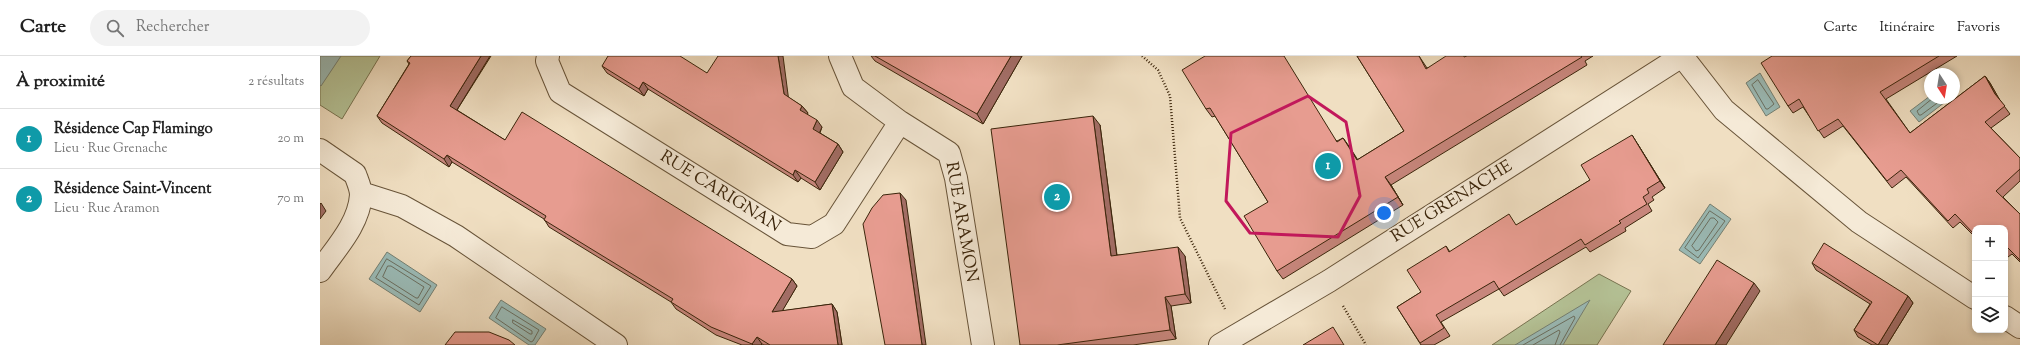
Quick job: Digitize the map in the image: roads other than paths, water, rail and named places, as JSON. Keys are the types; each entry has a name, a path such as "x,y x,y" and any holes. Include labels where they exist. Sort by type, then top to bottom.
{"street":[{"name":"RUE CARIGNAN","path":"548,56 548,61 560,92 786,234 812,237 834,224 900,122"},
{"name":"RUE ARAMON","path":"840,56 853,87 900,122 949,153 956,178 983,345"},
{"name":"RUE GRENACHE","path":"1229,340 1329,281 1682,56"},
{"path":"1682,56 1724,110 1859,222 1973,297"},
{"path":"320,150 355,174 361,193 358,211 350,229 320,271"},
{"path":"361,193 402,206 456,236 616,345"},
{"path":"2008,319 2020,327"}],"water":[{"path":"320,56 341,56 321,86 320,85"},
{"path":"1760,73 1780,107 1766,116 1746,83"},
{"path":"1924,100 1924,104 1942,104 1919,122 1910,111"},
{"path":"1710,204 1731,219 1700,264 1679,250"},
{"path":"387,252 437,285 420,312 369,279"},
{"path":"501,300 546,329 535,345 529,345 489,318"},
{"path":"1590,300 1563,345 1515,345"}],"place":[{"name":"Résidence Cap Flamingo","path":"1328,166"},
{"name":"Résidence Saint-Vincent","path":"1057,197"}]}
